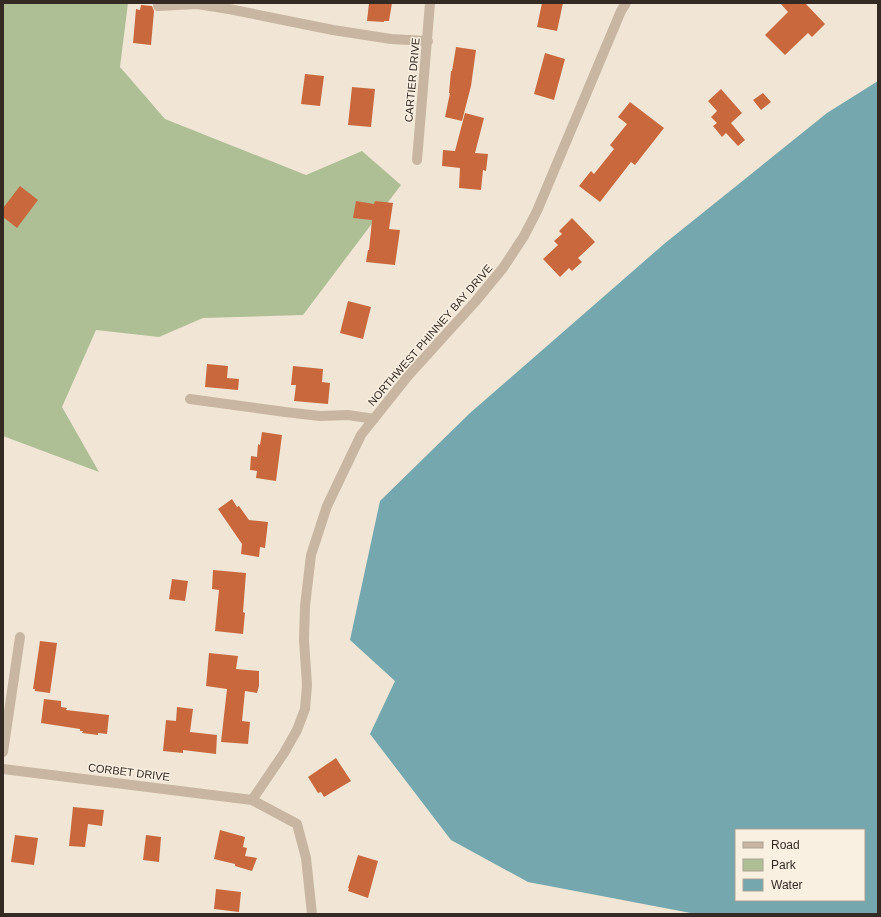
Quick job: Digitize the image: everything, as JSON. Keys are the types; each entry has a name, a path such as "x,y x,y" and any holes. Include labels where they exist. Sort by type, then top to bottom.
{"street":[{"name":"CARTIER DRIVE","path":"417,160 428,42 430,3"},
{"name":"NORTHWEST PHINNEY BAY DRIVE","path":"252,800 284,753 297,730 305,709 308,685 304,640 305,606 311,556 328,506 361,435 408,376 504,268 524,236 538,211 626,3"},
{"path":"158,6 196,4 229,9 333,30 391,39 428,42"},
{"path":"190,399 320,416 348,415 374,419"},
{"path":"3,752 20,637"},
{"name":"CORBET DRIVE","path":"3,768 252,800"},
{"path":"252,800 297,824 306,858 312,914"}],"green space":[{"path":"3,3 128,3 120,67 165,119 306,175 362,151 401,185 303,315 203,318 159,337 96,330 62,407 99,472 3,436"}],"water":[{"path":"878,81 878,914 696,914 528,882 451,840 370,734 395,681 350,640 380,501 470,413 664,244 827,113"}],"building":[{"path":"369,3 392,3 389,21 367,21"},
{"path":"542,3 563,3 557,31 537,27"},
{"path":"780,3 805,3 825,24 812,37 808,33 785,55 765,35 788,12"},
{"path":"141,5 152,6 154,11 151,45 133,43 136,9 140,10"},
{"path":"456,47 476,50 471,86 462,121 445,117 450,93 451,71"},
{"path":"545,53 565,59 554,100 534,94"},
{"path":"305,74 324,76 320,106 301,104"},
{"path":"352,87 375,89 371,127 348,125"},
{"path":"721,89 742,113 731,123 745,140 738,146 726,133 722,137 713,126 717,123 711,117 717,111 708,101"},
{"path":"763,93 771,102 761,110 753,100"},
{"path":"630,102 664,128 635,165 631,162 600,202 579,186 591,171 594,174 614,149 610,145 627,124 618,117"},
{"path":"465,113 484,118 475,153 488,154 486,171 483,170 481,190 459,188 460,168 442,166 443,150 455,151"},
{"path":"20,186 38,200 17,228 3,217 3,208"},
{"path":"356,201 374,204 375,201 393,203 389,229 400,230 395,265 366,262 369,250 372,220 353,218"},
{"path":"572,218 595,242 578,258 582,262 572,271 569,268 560,277 543,259 558,245 554,241 562,234 559,231"},
{"path":"348,301 371,307 363,339 340,333"},
{"path":"207,364 228,366 227,378 239,379 238,390 205,387"},
{"path":"293,366 323,369 322,382 330,383 328,404 294,401 296,385 291,385"},
{"path":"262,432 282,435 276,481 256,478 257,471 250,470 251,456 257,457 258,444 260,445"},
{"path":"232,499 249,520 268,522 265,548 260,547 259,557 241,554 242,544 218,509"},
{"path":"213,570 246,573 243,634 215,631 219,590 212,589"},
{"path":"172,579 188,581 185,601 169,599"},
{"path":"40,641 57,643 50,693 35,691 35,689 33,689"},
{"path":"209,653 238,656 236,669 259,671 259,686 257,693 245,691 242,721 250,722 248,744 221,742 227,689 206,686"},
{"path":"44,699 61,701 61,707 67,708 66,710 109,715 107,734 98,733 98,735 82,733 83,731 80,731 80,729 41,723"},
{"path":"177,707 193,709 190,732 217,735 216,754 183,750 183,753 163,751 166,720 176,721"},
{"path":"336,758 351,781 324,797 321,792 318,793 308,777"},
{"path":"73,807 104,810 102,826 88,824 85,847 69,846"},
{"path":"220,830 245,837 243,847 247,848 245,856 257,858 252,871 235,866 235,864 214,859"},
{"path":"15,835 38,838 34,865 11,862"},
{"path":"146,835 161,837 159,862 143,860"},
{"path":"358,855 378,861 368,898 348,891"},
{"path":"216,889 241,892 239,912 214,909"}]}
